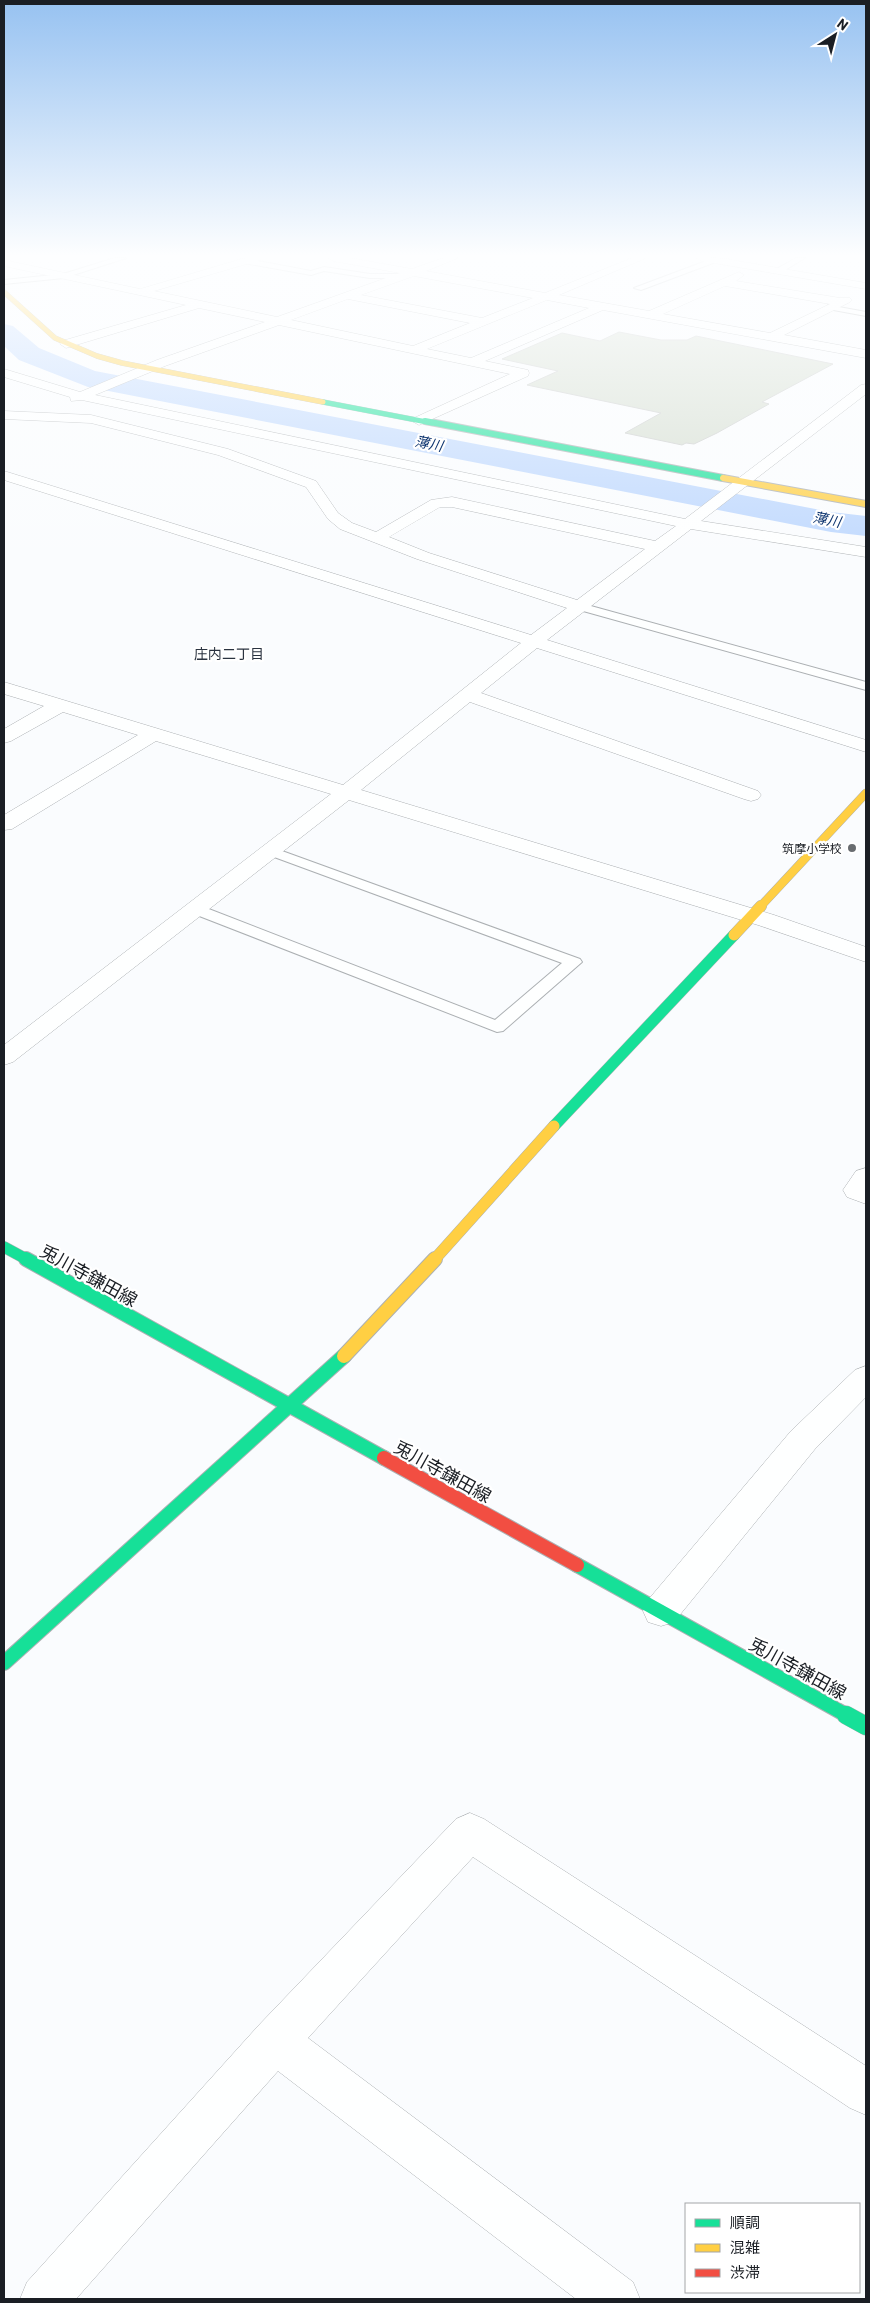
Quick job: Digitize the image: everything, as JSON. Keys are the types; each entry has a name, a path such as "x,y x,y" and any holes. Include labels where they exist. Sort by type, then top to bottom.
{"street":[{"path":"127,365 142,370 419,421 741,484 866,504"},
{"path":"4,431 154,365"},
{"path":"419,421 523,373 489,365"},
{"path":"6,376 83,395 692,522 866,552"},
{"path":"4,1057 345,794 536,640 866,388"},
{"path":"4,415 91,419 223,452 311,484 333,516 346,526 423,556 580,607"},
{"path":"4,475 536,640 866,746"},
{"path":"377,538 436,503 452,502 659,547"},
{"path":"4,688 345,794 753,918 775,923 866,955"},
{"path":"467,695 751,795"},
{"path":"4,738 61,705"},
{"path":"4,824 155,734"},
{"path":"4,1663 290,1407 390,1311 512,1170 753,918 866,792"},
{"path":"866,1177 857,1190 866,1195"},
{"name":"兎川寺鎌田線","path":"4,1248 866,1726"},
{"path":"661,1611 803,1440 866,1378"},
{"path":"51,2297 275,2041 470,1832 866,2092"},
{"path":"275,2041 616,2299"}],"lane":[{"path":"580,607 866,686"},
{"path":"195,909 497,1028 574,962 270,851"}],"building":[{"path":"532,365 830,365 762,402 769,404 717,433 694,444 686,443 682,445 625,433 661,413 527,385 558,371"}],"waterway":[{"name":"薄川","path":"57,365 88,378 831,522 866,526"}],"traffic: fast":[{"path":"323,402 723,478"},
{"path":"554,1126 734,935"},
{"path":"4,1247 384,1458"},
{"path":"4,1663 344,1356"},
{"path":"577,1565 866,1726"}],"traffic: slow":[{"path":"135,365 323,402"},
{"path":"723,478 866,504"},
{"path":"734,935 866,793"},
{"path":"344,1356 392,1307 554,1126"}],"traffic: jam":[{"path":"384,1458 577,1565"}],"place":[{"name":"筑摩小学校","path":"852,848"}],"district":[{"name":"庄内二丁目","path":"229,653"}]}
